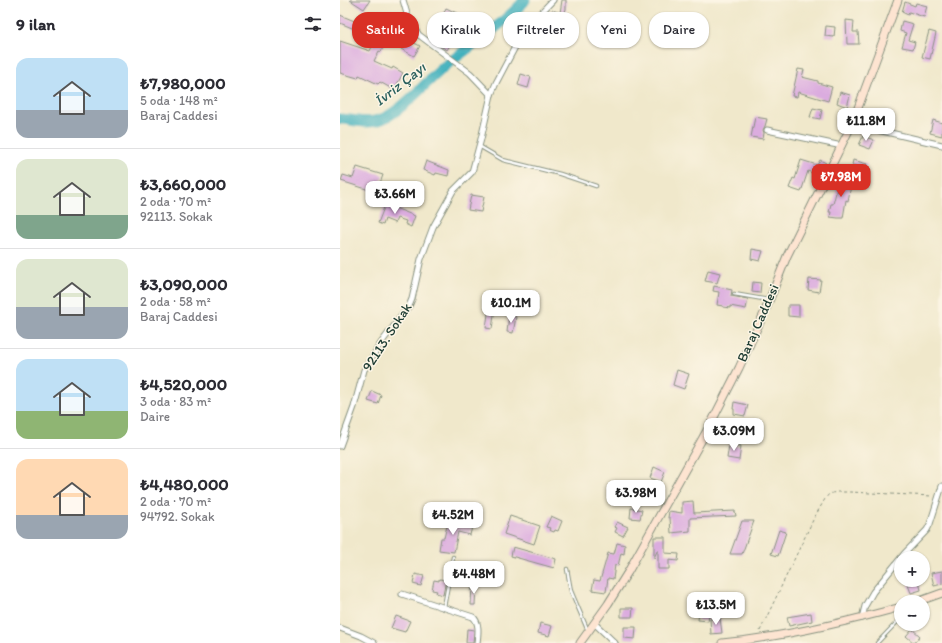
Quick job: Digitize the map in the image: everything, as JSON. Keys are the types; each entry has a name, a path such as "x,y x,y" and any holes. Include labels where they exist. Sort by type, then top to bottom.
{"main road":[{"name":"Baraj Caddesi","path":"580,643 628,572 710,425 739,368 788,256 852,124 898,0"},
{"path":"930,597 942,593"},
{"path":"722,643 756,640 862,618 894,609"}],"street":[{"path":"403,0 409,21 415,30 477,79 491,95"},
{"name":"92113. Sokak","path":"340,446 354,407 364,370 381,343 409,306 412,299 420,259 433,227 450,194 472,172 491,95 523,34 553,0"},
{"path":"852,124 942,145"},
{"path":"767,130 842,146"},
{"path":"862,618 865,606 873,592 904,554 927,530 934,516 942,486"},
{"path":"402,594 473,617 476,620 477,643"},
{"path":"594,622 615,643"},
{"path":"340,628 374,643"}],"lane":[{"path":"479,146 503,160 560,174 596,186"},
{"path":"734,294 769,300"},
{"path":"444,607 452,557"},
{"path":"567,568 573,597 588,632"},
{"path":"877,643 894,625"}],"path":[{"path":"756,640 814,518 829,494 836,492 850,492 939,496"}],"building":[{"path":"350,0 370,0 364,9"},
{"path":"562,0 566,0 565,12 560,12"},
{"path":"905,2 915,6 916,3 927,6 924,17 909,12 908,15 902,12"},
{"path":"446,8 455,12 444,12"},
{"path":"340,15 352,20 352,28 340,23"},
{"path":"846,20 854,21 853,32 858,32 859,44 847,44"},
{"path":"902,21 913,24 908,40 915,42 913,49 902,47 906,33 900,31"},
{"path":"826,26 835,27 834,37 825,36"},
{"path":"929,31 936,33 930,59 922,57"},
{"path":"340,41 352,45 352,48 361,48 370,51 371,48 383,48 381,52 379,51 374,61 392,69 393,67 403,73 394,90 380,82 378,84 359,75 358,78 340,73"},
{"path":"402,48 419,48 414,56"},
{"path":"798,69 804,70 802,77 818,81 818,83 832,87 828,101 798,92 797,97 792,96"},
{"path":"521,74 531,77 528,88 518,85"},
{"path":"840,92 850,95 847,107 837,103"},
{"path":"813,108 822,110 820,119 810,117"},
{"path":"878,111 890,117 886,127 874,122"},
{"path":"755,117 767,119 763,130 763,139 751,137"},
{"path":"933,120 942,123 942,136 930,133"},
{"path":"863,136 874,140 870,149 859,145"},
{"path":"801,160 817,165 820,160 826,163 820,177 808,171 801,192 789,188 793,178 795,179"},
{"path":"853,160 867,164 865,169 852,165"},
{"path":"426,161 449,170 448,176 436,173 435,175 423,170"},
{"path":"357,167 383,175 379,186 384,188 382,194 341,181 343,175 353,178"},
{"path":"840,177 852,180 848,201 846,200 843,218 830,217 831,212 829,212 831,204 833,204"},
{"path":"471,195 484,197 481,212 468,210"},
{"path":"387,200 392,202 390,206 415,216 411,227 405,224 406,221 397,218 395,223 385,219 383,225 378,223"},
{"path":"752,249 763,251 760,261 751,259"},
{"path":"708,270 720,273 717,283 705,281"},
{"path":"809,279 821,280 819,292 808,290"},
{"path":"753,282 761,283 760,293 752,292"},
{"path":"714,286 732,290 731,296 748,299 746,309 717,305 719,292 713,291"},
{"path":"490,300 496,301 492,329 486,328"},
{"path":"788,305 799,305 799,317 788,316"},
{"path":"509,316 516,317 513,333 507,332"},
{"path":"677,370 689,374 684,389 673,385"},
{"path":"372,391 381,395 378,404 368,401"},
{"path":"734,402 748,405 745,416 734,414"},
{"path":"729,445 741,446 739,460 727,458"},
{"path":"654,467 665,472 661,482 650,478"},
{"path":"693,501 694,513 735,511 736,516 690,518 690,531 671,533 670,518 668,518 669,511 682,513 682,502"},
{"path":"631,508 642,510 640,519 630,518"},
{"path":"510,516 540,526 534,544 504,534"},
{"path":"551,516 562,521 558,531 555,530 554,532 549,530 550,528 546,527"},
{"path":"742,521 754,521 742,554 730,554"},
{"path":"448,522 472,527 470,535 458,532 454,552 439,550 441,538 444,538"},
{"path":"617,522 628,527 623,536 615,532 617,528 614,527"},
{"path":"779,530 786,532 778,556 771,554"},
{"path":"654,537 665,537 665,553 679,554 678,561 669,560 669,569 658,569 658,549 654,558"},
{"path":"617,543 625,545 624,554 621,553 618,566 615,565 613,579 608,578 606,592 592,590 594,580 600,581 608,553 614,554"},
{"path":"513,547 556,559 554,568 511,556"},
{"path":"942,571 942,584 934,586 931,573"},
{"path":"415,574 424,576 421,586 413,584"},
{"path":"439,579 446,580 443,595 432,590 434,580 439,581"},
{"path":"472,585 476,585 475,605 471,605"},
{"path":"909,587 920,587 921,590 911,593"},
{"path":"725,605 734,605 735,616 726,616"},
{"path":"700,606 710,608 708,621 698,620"},
{"path":"621,608 633,608 632,617 621,617"},
{"path":"811,613 812,621 789,626 787,617"},
{"path":"396,616 410,621 405,632 391,628"},
{"path":"720,618 722,633 711,634 710,619"},
{"path":"540,623 552,626 549,636 538,633"},
{"path":"624,627 636,627 635,639 624,638"},
{"path":"467,629 474,630 473,643 466,643"},
{"path":"910,631 914,631 920,636 914,643 906,636"}],"waterway":[{"name":"İvriz Çayı","path":"340,119 369,122 387,117 404,104 445,66 507,18 525,0"}]}
